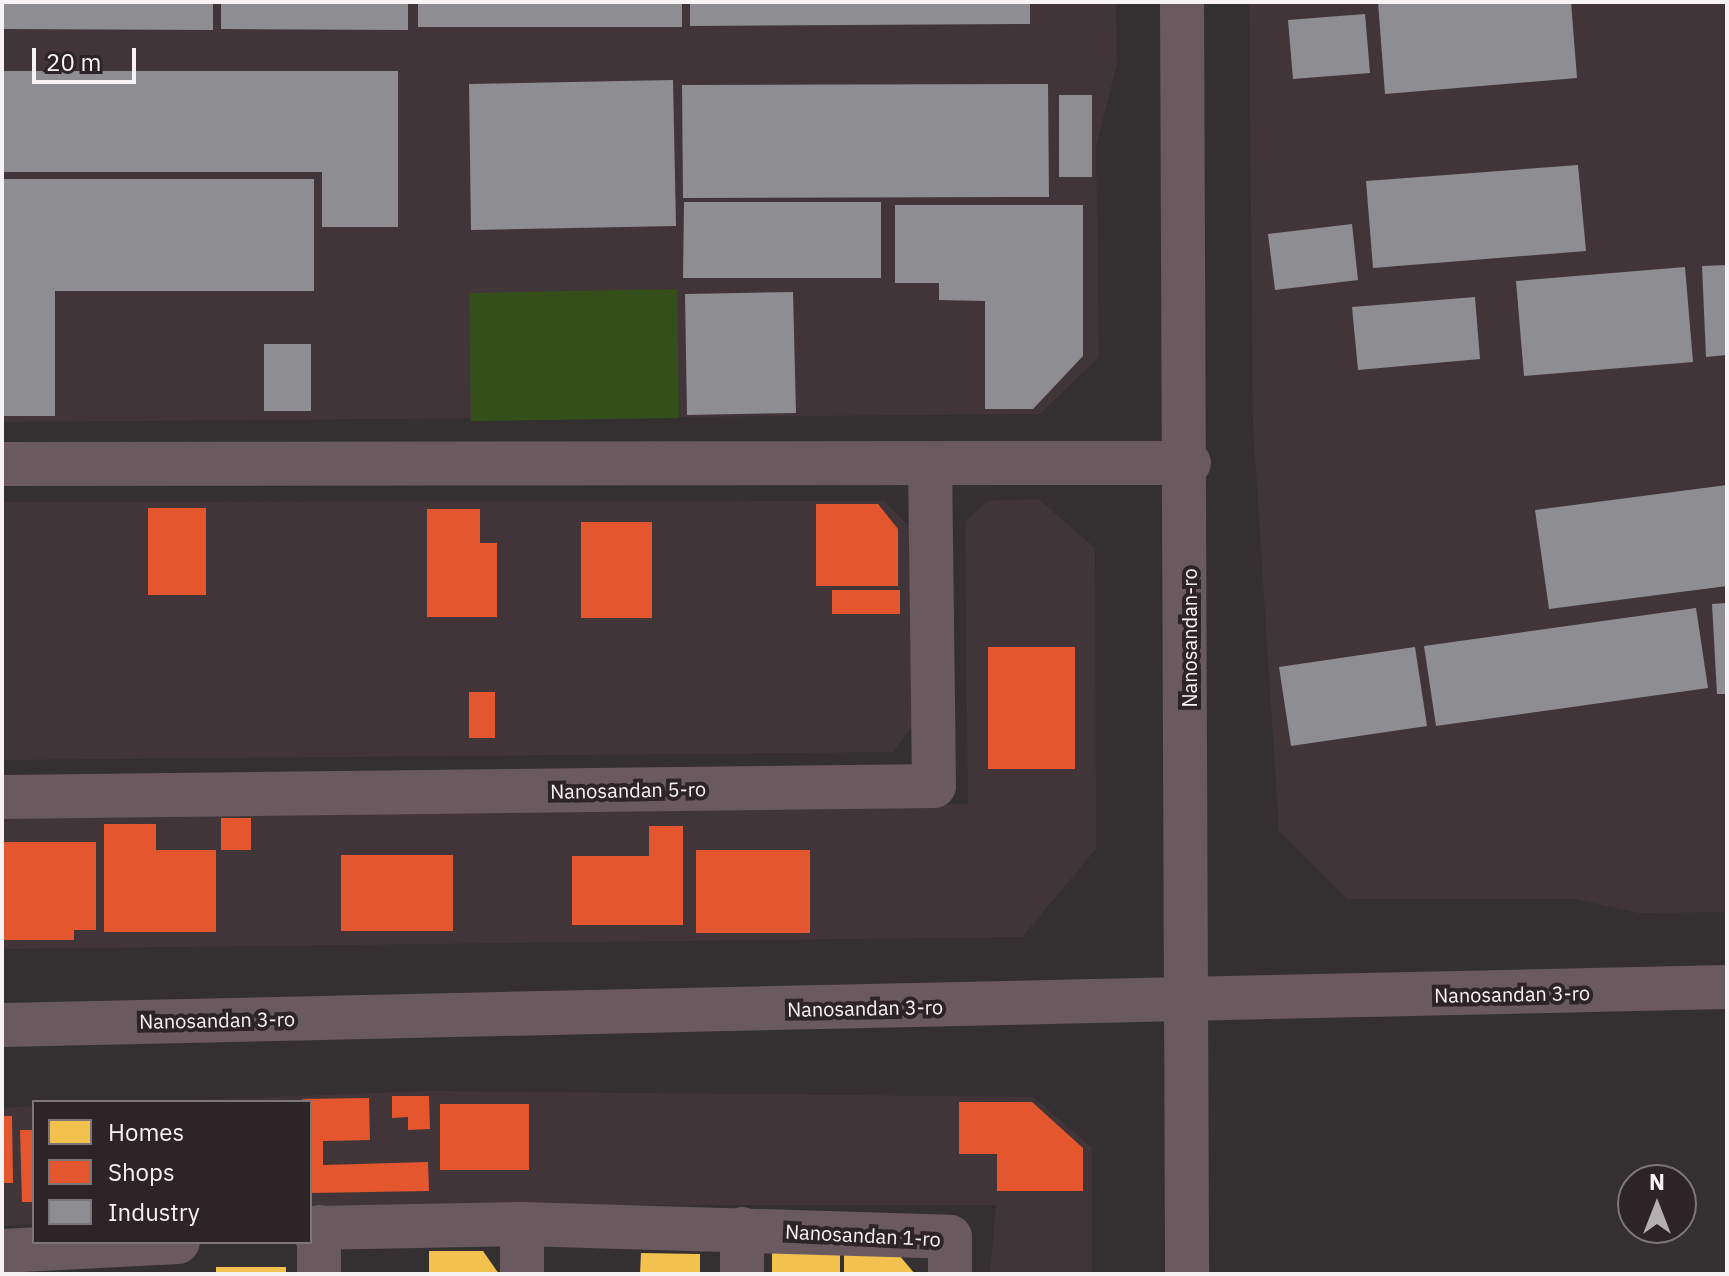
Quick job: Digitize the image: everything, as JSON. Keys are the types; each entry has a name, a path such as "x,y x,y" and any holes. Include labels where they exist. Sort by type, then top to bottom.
{"street":[{"name":"Nanosandan-ro","path":"1182,2 1189,463 1187,1274"},
{"path":"2,464 1189,463"},
{"name":"Nanosandan 5-ro","path":"2,797 934,786 930,465"},
{"name":"Nanosandan 3-ro","path":"2,1025 1727,987"},
{"path":"522,1224 522,1274"},
{"name":"Nanosandan 1-ro","path":"319,1274 315,1228 522,1224 950,1237 950,1274"},
{"path":"742,1229 742,1274"},
{"path":"2,1251 111,1262 171,1244"}],"shaded area":[{"path":"2,2 1116,2 1117,64 1096,146 1099,357 1040,414 2,422"},
{"path":"1249,2 1727,2 1727,912 1639,913 1575,899 1347,899 1279,831 1253,424"},
{"path":"1038,499 1095,548 1096,849 1022,937 2,949 2,816 968,804 965,522 987,501"},
{"path":"884,501 911,528 912,726 893,752 2,760 2,502"},
{"path":"430,1091 1033,1097 1092,1148 1092,1274 990,1274 996,1205 312,1205 312,1100 191,1100"},
{"path":"32,1106 32,1224 2,1226 2,1108"}],"green space":[{"path":"677,289 679,418 471,421 469,293"}],"building: Homes":[{"path":"429,1251 483,1251 499,1274 429,1274"},
{"path":"641,1253 700,1254 700,1274 640,1274"},
{"path":"772,1253 840,1253 840,1274 772,1274"},
{"path":"844,1254 899,1255 915,1274 844,1274"},
{"path":"216,1267 286,1267 286,1274 216,1274"}],"building: Shops":[{"path":"816,504 878,504 898,529 898,586 816,586"},
{"path":"148,508 206,508 206,595 148,595"},
{"path":"427,509 480,509 480,543 497,543 497,617 427,617"},
{"path":"581,522 652,522 652,618 581,618"},
{"path":"832,590 900,590 900,614 832,614"},
{"path":"988,647 1075,647 1075,769 988,769"},
{"path":"469,692 495,692 495,738 469,738"},
{"path":"221,818 251,818 251,850 221,850"},
{"path":"104,824 156,824 156,850 216,850 216,932 104,932"},
{"path":"649,826 683,826 683,925 572,925 572,856 649,856"},
{"path":"2,842 96,842 96,930 74,930 74,940 2,940"},
{"path":"696,850 810,850 810,933 696,933"},
{"path":"341,855 453,855 453,931 341,931"},
{"path":"392,1096 429,1096 430,1129 408,1130 408,1117 392,1118"},
{"path":"369,1098 370,1140 323,1141 323,1165 428,1162 429,1191 312,1193 312,1100 301,1099"},
{"path":"959,1102 1032,1102 1083,1148 1083,1191 997,1191 997,1154 959,1154"},
{"path":"440,1104 529,1104 529,1170 440,1170"},
{"path":"2,1116 12,1116 13,1183 2,1183"},
{"path":"20,1130 32,1130 32,1202 22,1202"}],"building: Industry":[{"path":"2,2 213,2 213,30 2,29"},
{"path":"221,2 408,2 408,30 221,29"},
{"path":"418,2 682,2 682,27 418,27"},
{"path":"690,2 1030,2 1030,24 690,26"},
{"path":"1378,2 1571,2 1577,78 1385,94"},
{"path":"1365,14 1370,73 1293,79 1288,20"},
{"path":"2,71 398,71 398,227 322,227 322,172 2,172"},
{"path":"673,80 676,226 471,230 469,84"},
{"path":"1048,84 1049,197 683,198 682,85"},
{"path":"1059,95 1092,95 1092,177 1059,177"},
{"path":"1578,165 1586,251 1373,268 1366,181"},
{"path":"2,179 314,179 314,291 55,291 55,416 2,416"},
{"path":"684,202 881,202 881,278 683,278"},
{"path":"895,205 1083,205 1083,356 1033,409 985,409 985,301 939,300 939,283 895,283"},
{"path":"1352,224 1358,280 1275,290 1268,234"},
{"path":"1727,265 1727,355 1706,357 1702,266"},
{"path":"1685,267 1693,362 1524,376 1516,281"},
{"path":"793,292 796,413 687,415 685,294"},
{"path":"1475,297 1480,359 1358,370 1352,307"},
{"path":"264,344 311,344 311,411 264,411"},
{"path":"1727,485 1727,586 1549,609 1535,510"},
{"path":"1727,603 1727,694 1717,694 1712,604"},
{"path":"1696,608 1708,688 1436,726 1424,646"},
{"path":"1415,647 1427,726 1291,746 1279,667"}]}
